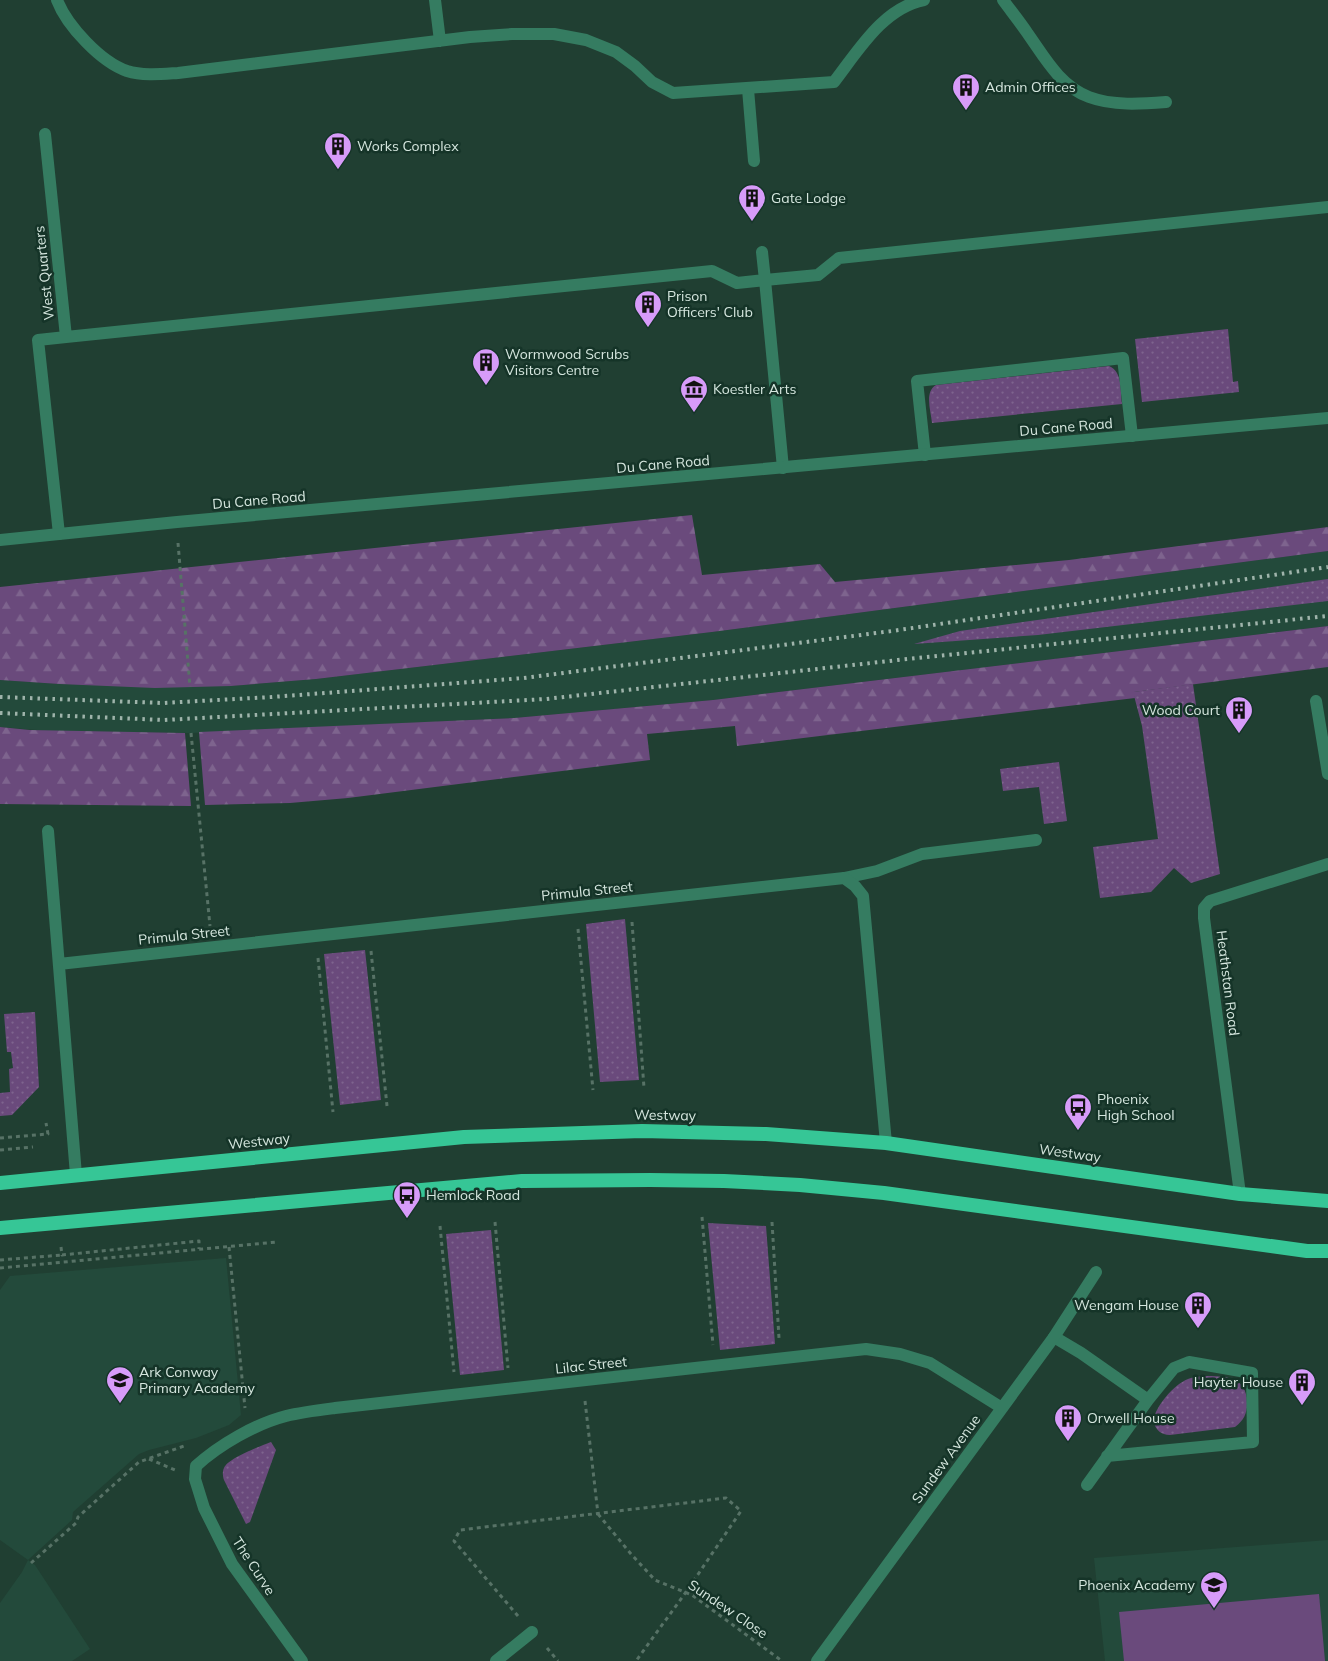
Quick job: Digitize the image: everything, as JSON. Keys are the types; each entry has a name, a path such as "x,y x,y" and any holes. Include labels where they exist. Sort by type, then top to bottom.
{"highway":[{"name":"Westway","path":"0,1183 464,1137 642,1131 766,1134 886,1143 1240,1194 1328,1201"},
{"path":"0,1228 522,1181 724,1181 800,1185 884,1193 1138,1229 1307,1251 1328,1251"}],"street":[{"path":"57,0 68,21 87,42 110,61 128,71 151,74 178,74 440,41 512,34 554,34 586,40 616,52 652,82 673,93 834,82 881,24 892,14 906,6 924,0"},
{"path":"435,0 440,41"},
{"path":"1003,0 1052,68 1070,86 1089,97 1114,102 1142,104 1166,102"},
{"path":"748,88 754,161"},
{"name":"West Quarters","path":"45,134 66,337 38,340 58,534"},
{"path":"66,337 712,272 737,283 818,275 839,258 1328,207"},
{"path":"762,252 783,468"},
{"path":"925,455 917,381 1123,358 1132,436"},
{"name":"Du Cane Road","path":"0,540 177,522 1328,418"},
{"path":"1316,700 1328,774"},
{"path":"48,831 76,1175"},
{"name":"Primula Street","path":"59,964 844,878 877,871 922,854 1036,840"},
{"name":"Heathstan Road","path":"1240,1194 1204,908 1210,901 1328,864"},
{"path":"844,878 855,886 863,896 886,1143"},
{"name":"Sundew Avenue","path":"816,1661 1054,1337 1096,1272"},
{"path":"1054,1337 1081,1353 1148,1400"},
{"name":"Lilac Street","path":"195,1479 196,1466 209,1454 268,1422 287,1416 335,1408 866,1349 900,1354 930,1363 1002,1408"},
{"path":"1087,1485 1107,1456 1148,1400 1174,1368 1189,1362 1252,1373 1253,1442 1107,1456"},
{"name":"The Curve","path":"195,1479 204,1508 232,1564 302,1661"},
{"path":"496,1661 532,1632"}],"path":[{"path":"177,522 190,687"},
{"path":"192,733 212,947"},
{"path":"631,917 644,1088"},
{"path":"578,923 593,1090"},
{"path":"370,945 387,1106"},
{"path":"317,950 334,1112"},
{"path":"0,1138 48,1134 46,1122"},
{"path":"0,1150 33,1147"},
{"path":"702,1216 714,1346"},
{"path":"495,1222 510,1388"},
{"path":"772,1222 779,1338"},
{"path":"440,1226 456,1395"},
{"path":"0,1260 199,1241 199,1249"},
{"path":"0,1268 277,1242"},
{"path":"61,1247 62,1255"},
{"path":"229,1247 246,1418"},
{"path":"586,1415 598,1514"},
{"path":"31,1563 76,1523 78,1517 139,1462 189,1445"},
{"path":"532,1632 454,1541 460,1530 726,1498 741,1511 636,1661"},
{"name":"Sundew Close","path":"598,1514 655,1580 692,1595 782,1661"}],"shaded area":[{"path":"1328,551 1328,626 713,700 514,718 191,733 49,731 0,727 0,680 59,684 231,686 316,679 712,632"},
{"name":"Ark Conway Primary Academy","path":"226,1258 241,1415 229,1425 196,1438 139,1454 73,1512 72,1520 28,1560 0,1540 0,1290 10,1276"},
{"name":"Phoenix Academy","path":"1328,1540 1328,1661 1105,1661 1094,1558"},
{"path":"28,1560 35,1565 90,1649 72,1661 0,1661 0,1603 22,1572"}],"green space":[{"path":"1228,329 1233,382 1238,381 1239,392 1142,402 1135,339"},
{"path":"1109,366 1119,377 1122,404 932,423 929,397 932,388 936,385"},
{"path":"692,515 702,575 820,564 835,582 1069,560 1328,527 1328,551 712,632 316,679 231,686 155,688 0,680 0,587"},
{"path":"1328,579 1328,601 1038,635 914,644 960,631"},
{"path":"1328,626 1328,667 1134,692 1135,698 737,746 735,726 647,734 650,760 348,798 290,803 205,805 199,732 514,718 713,700"},
{"path":"1193,684 1220,874 1191,883 1174,868 1151,892 1100,898 1093,847 1158,839 1142,726 1133,692"},
{"path":"0,727 30,730 185,733 191,806 0,804"},
{"path":"1059,762 1067,821 1044,824 1039,787 1003,791 1000,769"},
{"path":"625,919 639,1080 600,1082 586,924"},
{"path":"365,950 381,1100 340,1105 324,954"},
{"path":"35,1012 39,1087 12,1115 0,1116 0,1093 10,1092 9,1069 13,1068 11,1052 7,1052 4,1014"},
{"path":"708,1223 766,1226 775,1344 720,1350"},
{"path":"491,1230 504,1370 460,1375 446,1234"},
{"path":"1203,1376 1227,1377 1243,1387 1247,1403 1246,1414 1243,1419 1235,1427 1170,1435 1159,1431 1153,1421 1166,1397 1182,1382 1190,1378"},
{"path":"271,1442 276,1450 250,1522 246,1524 224,1480 223,1470 227,1464 238,1456"},
{"path":"1319,1594 1325,1661 1124,1661 1119,1612"}],"railway":[{"path":"0,697 163,703 272,697 524,678 892,631 1328,567"},
{"path":"0,713 164,720 546,699 898,660 1328,616"}],"place":[{"name":"Admin Offices","path":"966,111"},
{"name":"Works Complex","path":"338,170"},
{"name":"Gate Lodge","path":"752,222"},
{"name":"Prison Officers' Club","path":"648,328"},
{"name":"Wormwood Scrubs Visitors Centre","path":"486,386"},
{"name":"Koestler Arts","path":"694,413"},
{"name":"Wood Court","path":"1239,734"},
{"name":"Phoenix High School","path":"1078,1131"},
{"name":"Hemlock Road","path":"407,1219"},
{"name":"Wengam House","path":"1198,1329"},
{"name":"Ark Conway Primary Academy","path":"120,1404"},
{"name":"Hayter House","path":"1302,1406"},
{"name":"Orwell House","path":"1068,1442"},
{"name":"Phoenix Academy","path":"1214,1609"}]}
